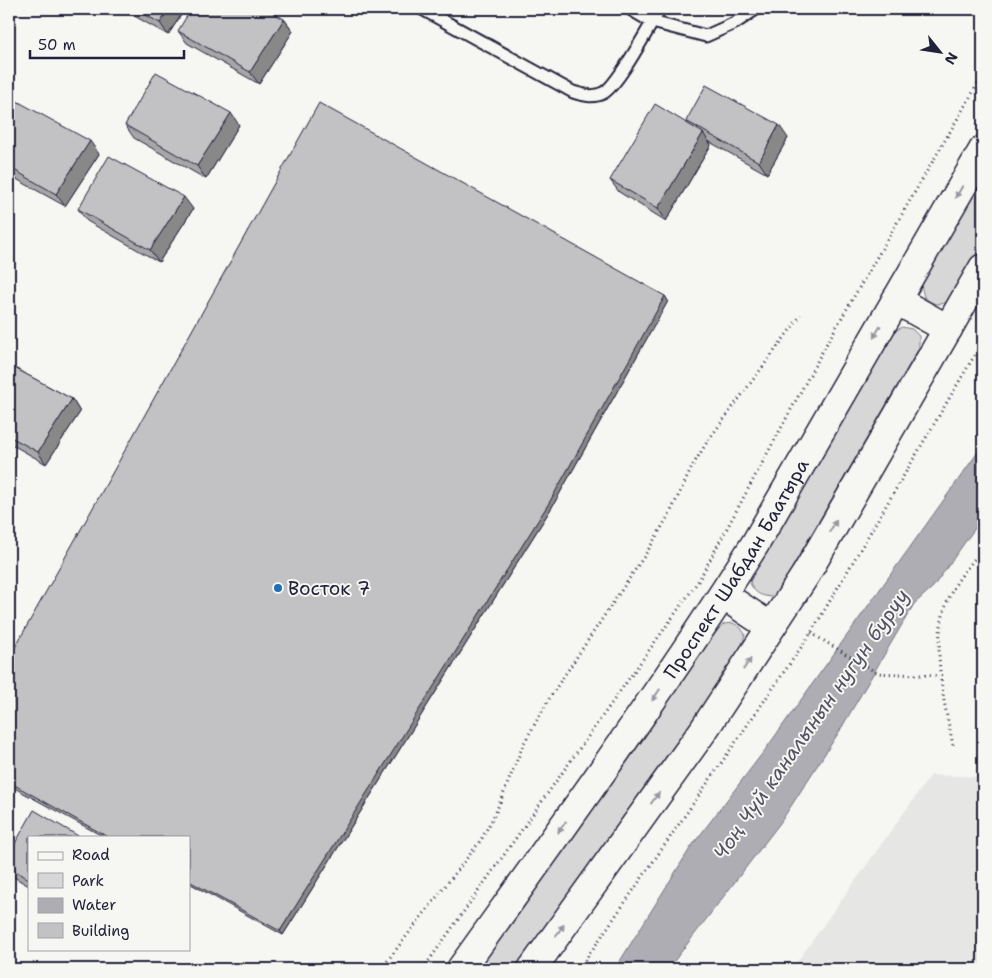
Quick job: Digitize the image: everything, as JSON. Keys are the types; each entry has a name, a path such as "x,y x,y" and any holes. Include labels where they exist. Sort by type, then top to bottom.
{"main road":[{"name":"Проспект Шабдан Баатыра","path":"461,969 651,703 723,595 755,544 983,150"},
{"path":"532,969 703,731 811,566 983,268"},
{"path":"896,300 948,329"},
{"path":"723,595 771,627"}],"lane":[{"path":"422,9 573,92 589,96 604,93 616,79 660,9"},
{"path":"630,9 652,22 706,36 735,23 756,9"}],"path":[{"path":"423,969 699,580 828,343 983,75"},
{"path":"381,969 480,840 496,812 524,743 552,694 647,552 670,513 693,465 707,442 800,315"},
{"path":"579,969 812,633 983,341"},
{"path":"953,745 938,676 942,620 952,591 983,548"},
{"path":"812,633 877,672 938,676"}],"shaded area":[{"path":"931,775 983,777 983,969 792,969"}],"green space":[{"path":"983,179 983,244 947,302 940,304 932,303 924,297 921,285"},
{"path":"902,327 912,329 919,336 919,348 778,592 772,597 759,594 750,583 753,573 894,332"},
{"path":"733,623 740,627 745,634 741,652 514,969 478,969 717,631 724,624"}],"water":[{"name":"Чоң Чүй каналынын нугун буруу","path":"983,445 983,517 933,587 914,604 839,732 780,823 668,969 615,969 691,847 768,746"}],"building":[{"path":"135,9 169,9 160,23"},
{"path":"191,9 266,9 284,19 250,72 178,31"},
{"path":"156,72 231,113 197,166 125,125"},
{"path":"706,85 779,125 759,162 686,121"},
{"path":"15,100 90,141 56,194 9,167 9,111"},
{"name":"Восток 7","path":"319,103 665,296 549,503 280,931 190,882 190,836 106,836 9,782 9,658"},
{"path":"655,104 703,133 658,208 610,180"},
{"path":"109,156 184,197 150,250 78,209"},
{"path":"9,365 72,399 38,452 9,436"},
{"path":"34,810 78,836 28,836 28,878 9,867 9,854"}],"place":[{"name":"Восток 7","path":"278,588"}]}
